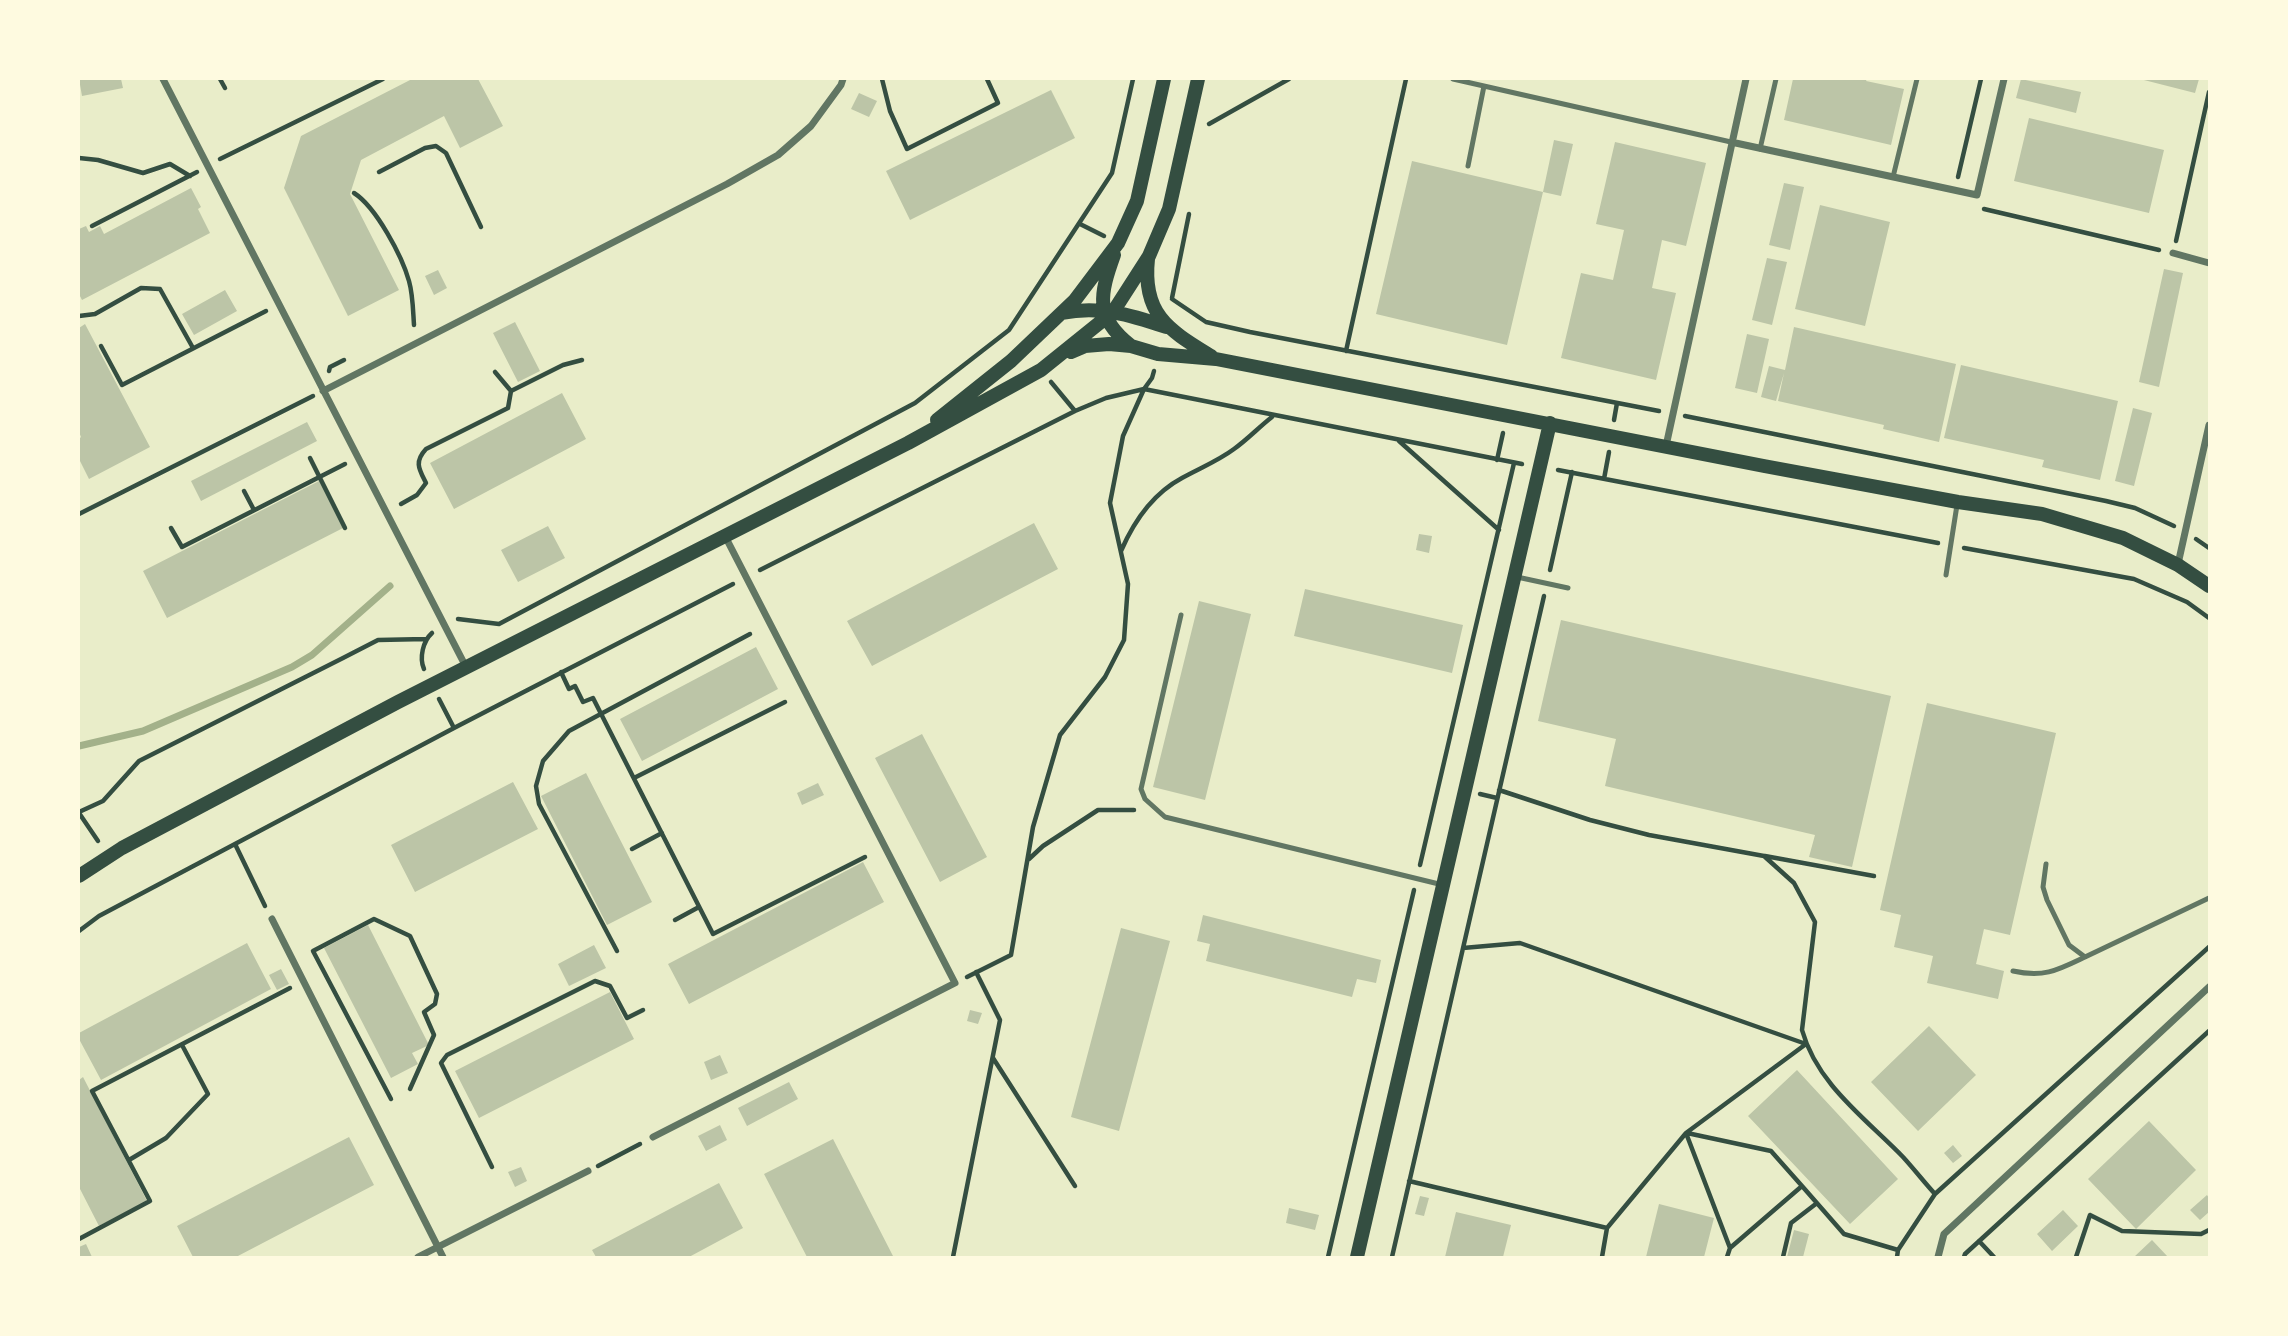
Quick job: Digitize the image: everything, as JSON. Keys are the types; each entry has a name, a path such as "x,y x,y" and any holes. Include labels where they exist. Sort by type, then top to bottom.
{"main road":[{"path":"1131,346 1114,333 1107,314 1107,275 1137,201 1164,79"},
{"path":"79,876 122,848 466,667 1027,380 1059,357 1107,314 1149,256 1169,209 1198,79"},
{"path":"908,443 1011,361 1075,300 1118,243"},
{"path":"1149,256 1146,278 1149,299 1167,327"},
{"path":"1061,313 1107,314 1167,327 1216,359"},
{"path":"1059,357 1085,346 1109,344 1131,346 1158,354 1216,359 1958,502 2042,514 2123,538 2178,565 2209,586"},
{"path":"1357,1257 1550,422"}],"street":[{"path":"163,79 466,667"},
{"path":"323,391 727,184 778,155 810,126 843,79"},
{"path":"1666,446 1746,79"},
{"path":"1731,142 1976,195 2004,79"},
{"path":"2173,253 2209,263"},
{"path":"2178,565 2209,425"},
{"path":"653,1137 955,983 724,536"},
{"path":"272,919 443,1257"},
{"path":"1938,1257 1944,1234 2208,991"},
{"path":"418,1257 588,1171"}],"lane":[{"path":"1453,79 1731,142"},
{"path":"1760,149 1776,79"},
{"path":"1893,177 1917,79"},
{"path":"1468,166 1484,86"},
{"path":"1946,575 1958,502"},
{"path":"1514,576 1568,588"},
{"path":"1181,615 1141,789 1145,799 1165,817 1443,885"},
{"path":"2046,864 2043,887 2047,900 2069,945 2085,957"},
{"path":"2013,971 2033,975 2051,973 2209,898"}],"path":[{"path":"220,79 225,88"},
{"path":"92,226 383,79"},
{"path":"882,79 890,111 907,149 998,103 987,79"},
{"path":"454,728 421,662 426,639 444,623 460,619 499,624 915,403 1009,330 1112,173 1133,79"},
{"path":"1209,124 1290,79"},
{"path":"1346,351 1406,79"},
{"path":"1954,190 1982,79"},
{"path":"1976,195 1974,207 2173,253 2209,92"},
{"path":"379,172 425,148 436,146 446,153 481,227"},
{"path":"79,158 98,160 143,173 170,164 190,176"},
{"path":"354,193 364,200 383,226 409,281 414,325"},
{"path":"79,316 95,314 141,288 160,289 193,348"},
{"path":"1172,299 1206,322 2106,501 2135,508 2186,532 2209,548"},
{"path":"101,346 122,384 279,304"},
{"path":"511,391 563,365 582,360"},
{"path":"495,372 511,391"},
{"path":"955,983 1011,955 1033,827 1060,735 1105,677 1124,640 1128,584 1110,503 1123,436 1144,389 1514,463 2134,579 2187,602 2209,618"},
{"path":"79,514 323,391"},
{"path":"401,504 417,495 426,483 417,465 419,456 426,449 508,408 511,391"},
{"path":"1121,551 1131,528 1151,500 1180,478 1204,468 1234,449 1272,416"},
{"path":"1399,440 1499,530"},
{"path":"172,528 182,547 358,457"},
{"path":"310,458 345,528"},
{"path":"1328,1257 1514,463"},
{"path":"1392,1257 1572,472"},
{"path":"244,491 254,510"},
{"path":"617,951 539,804 536,786 543,761 569,732 750,634"},
{"path":"110,857 79,812 103,801 139,761 378,640 426,639"},
{"path":"561,672 569,688 575,686 583,702 593,698 713,934 865,857"},
{"path":"634,778 785,702"},
{"path":"1499,790 1590,820 1649,835 1874,876"},
{"path":"1027,860 1043,846 1098,810 1131,809 1165,817"},
{"path":"632,849 662,833"},
{"path":"234,844 272,919"},
{"path":"1764,856 1794,883 1815,922 1802,1030 1806,1044 1826,1080 1935,1194"},
{"path":"675,920 699,907"},
{"path":"391,1099 313,951 374,919 410,936 437,994 435,1004 424,1012 434,1035 410,1089"},
{"path":"1463,948 1520,943 1806,1044"},
{"path":"1897,1257 1898,1250 1935,1194 2207,949 2209,956"},
{"path":"953,1257 1000,1020 976,972"},
{"path":"79,1239 150,1201 92,1091 303,981"},
{"path":"492,1167 441,1063 447,1055 595,981 610,986 627,1018 643,1010"},
{"path":"1964,1257 2209,1031"},
{"path":"1602,1257 1607,1228 1686,1133 1806,1044"},
{"path":"129,1160 166,1138 208,1094 182,1045"},
{"path":"993,1058 1075,1186"},
{"path":"1686,1133 1771,1150 1844,1234 1898,1250"},
{"path":"1686,1133 1730,1248"},
{"path":"588,1171 653,1137"},
{"path":"1409,1181 1607,1228"},
{"path":"1727,1257 1730,1248 1802,1186"},
{"path":"1783,1257 1791,1223 1817,1203"},
{"path":"2076,1257 2090,1215 2122,1231 2200,1234 2209,1230"},
{"path":"1979,1241 1994,1257"}],"building":[{"path":"79,79 121,79 123,88 82,96"},
{"path":"412,79 478,79 503,126 460,148 444,116 361,160 350,194 399,290 348,316 284,188 301,136"},
{"path":"1793,79 1867,79 1866,81 1904,89 1891,145 1784,120"},
{"path":"2021,79 2081,92 2076,113 2016,98"},
{"path":"2140,79 2199,79 2195,93"},
{"path":"1051,90 1075,138 910,220 886,171"},
{"path":"859,93 877,101 869,117 851,109"},
{"path":"2029,118 2164,150 2149,213 2014,181"},
{"path":"1554,140 1573,144 1561,196 1543,192"},
{"path":"1615,142 1706,163 1686,246 1662,240 1652,288 1676,293 1656,380 1561,358 1581,273 1613,280 1624,230 1596,224"},
{"path":"1412,161 1543,192 1507,345 1376,314"},
{"path":"1784,183 1804,187 1790,250 1769,245"},
{"path":"191,188 210,233 82,300 79,294 79,229 86,226 89,232 100,226 104,234"},
{"path":"1820,205 1890,222 1865,326 1795,309"},
{"path":"1767,258 1787,262 1772,325 1752,320"},
{"path":"2164,269 2183,273 2159,387 2139,382"},
{"path":"438,270 447,288 434,295 425,276"},
{"path":"225,290 237,311 194,335 182,314"},
{"path":"515,322 540,371 518,382 493,333"},
{"path":"85,324 150,447 89,479 79,459 79,328"},
{"path":"1794,327 1956,364 1939,442 1883,429 1884,425 1778,401 1784,373 1776,401 1761,397 1769,366 1785,370"},
{"path":"1747,334 1769,339 1757,393 1735,388"},
{"path":"1961,365 2118,401 2100,480 2042,467 2044,460 1944,438"},
{"path":"562,393 586,439 454,509 430,463"},
{"path":"2133,408 2152,413 2134,486 2115,481"},
{"path":"307,422 317,441 201,501 191,481"},
{"path":"321,480 345,527 167,618 143,571"},
{"path":"1034,523 1058,569 872,666 847,621"},
{"path":"548,526 565,558 518,582 501,550"},
{"path":"1419,534 1432,536 1429,553 1416,550"},
{"path":"1305,589 1463,625 1452,673 1294,636"},
{"path":"1199,601 1251,614 1205,800 1153,787"},
{"path":"1561,620 1891,696 1852,867 1809,857 1815,835 1605,786 1616,739 1538,721"},
{"path":"756,647 778,689 642,761 620,719"},
{"path":"1927,703 2056,733 2010,935 1984,929 1976,964 2004,971 1998,999 1927,983 1933,956 1894,947 1901,915 1880,910"},
{"path":"922,734 987,857 940,882 875,758"},
{"path":"586,773 652,902 607,925 541,796"},
{"path":"513,782 538,829 415,892 391,845"},
{"path":"818,783 824,795 802,805 797,793"},
{"path":"863,862 884,902 689,1004 668,964"},
{"path":"1203,915 1381,960 1376,983 1357,979 1352,997 1206,961 1210,944 1197,941"},
{"path":"368,925 429,1045 412,1053 418,1064 391,1078 324,948"},
{"path":"1121,928 1170,941 1119,1131 1071,1117"},
{"path":"247,943 271,989 101,1080 79,1039 79,1033"},
{"path":"594,945 606,968 569,986 558,964"},
{"path":"281,969 289,984 277,990 269,975"},
{"path":"610,992 634,1039 479,1118 455,1071"},
{"path":"970,1010 982,1013 978,1024 967,1021"},
{"path":"1929,1026 1976,1075 1918,1131 1871,1082"},
{"path":"720,1055 728,1073 711,1080 704,1062"},
{"path":"1797,1070 1898,1179 1850,1224 1748,1116"},
{"path":"83,1077 147,1201 99,1226 79,1187 79,1080"},
{"path":"789,1082 798,1099 747,1126 738,1108"},
{"path":"2149,1121 2196,1170 2136,1229 2088,1179"},
{"path":"720,1125 727,1140 706,1151 698,1136"},
{"path":"349,1137 374,1185 236,1257 193,1257 177,1226"},
{"path":"833,1139 893,1256 807,1257 764,1174"},
{"path":"1953,1145 1962,1156 1953,1163 1944,1153"},
{"path":"521,1167 527,1181 515,1187 508,1172"},
{"path":"719,1183 743,1228 689,1257 596,1257 592,1250"},
{"path":"2207,1195 2209,1212 2200,1220 2190,1210"},
{"path":"1420,1196 1429,1198 1424,1216 1415,1214"},
{"path":"1659,1204 1714,1218 1704,1257 1646,1257"},
{"path":"1289,1208 1319,1215 1315,1230 1286,1223"},
{"path":"2063,1210 2078,1226 2052,1251 2037,1234"},
{"path":"1456,1212 1511,1225 1503,1257 1445,1257"},
{"path":"1794,1230 1809,1234 1803,1257 1787,1257"},
{"path":"2152,1240 2168,1257 2134,1257"},
{"path":"86,1244 92,1257 79,1257 79,1247"}],"waterway":[{"path":"79,746 143,731 292,667 312,655 390,586"}]}
